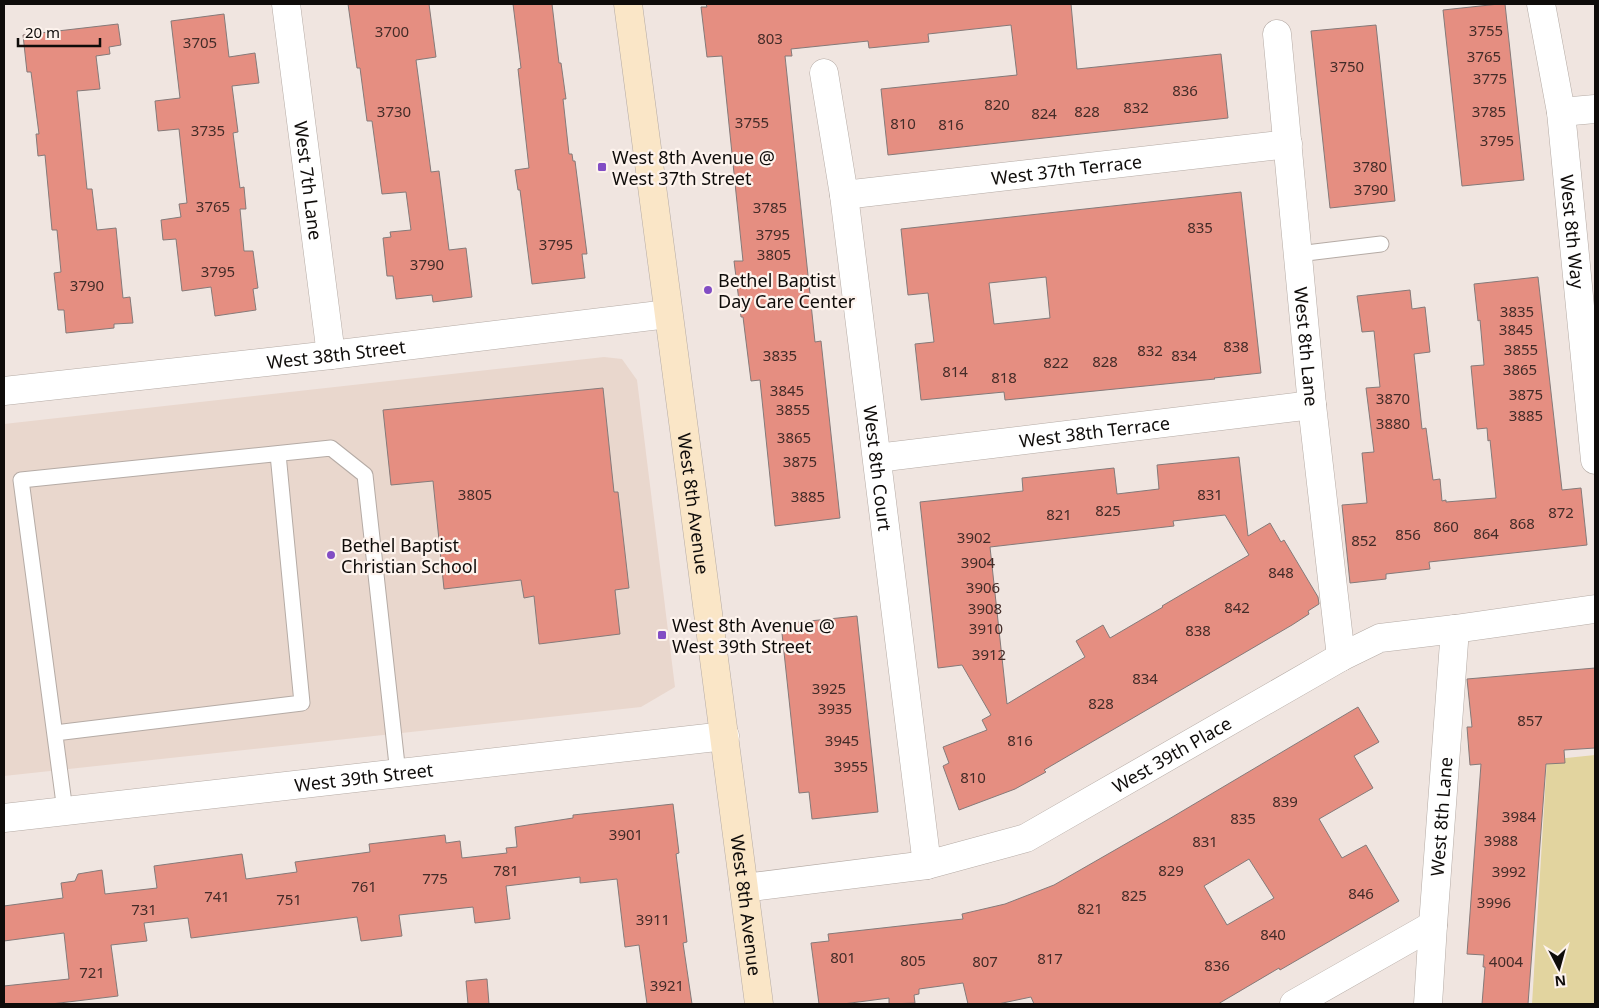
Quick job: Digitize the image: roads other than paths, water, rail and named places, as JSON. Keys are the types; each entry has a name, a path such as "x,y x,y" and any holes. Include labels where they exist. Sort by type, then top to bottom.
{"street":[{"name":"West 7th Lane","path":"286,4 331,356"},
{"name":"West 8th Avenue","path":"628,4 759,1004"},
{"name":"West 8th Way","path":"1541,4 1561,112 1595,460"},
{"name":"West 8th Lane","path":"1277,34 1312,405 1341,657"},
{"name":"West 8th Court","path":"824,73 844,195 927,865"},
{"path":"1561,112 1595,109"},
{"name":"West 37th Terrace","path":"844,195 1288,144"},
{"name":"West 38th Street","path":"4,391 331,356 668,314"},
{"name":"West 38th Terrace","path":"877,458 1312,405"},
{"name":"West 39th Place","path":"744,888 927,865 1026,838 1341,657 1380,638 1595,609"},
{"name":"West 8th Lane","path":"1428,1004 1456,629"},
{"name":"West 39th Street","path":"4,818 725,736"},
{"path":"1294,1004 1433,925"}],"lane":[{"path":"1298,254 1381,244"},
{"path":"65,811 21,480 331,448 364,475 398,774"},
{"path":"54,733 302,703 278,454"}],"place":[{"name":"West 8th Avenue @ West 37th Street","path":"602,167"},
{"name":"Bethel Baptist Day Care Center","path":"708,290"},
{"name":"Bethel Baptist Christian School","path":"331,555"},
{"name":"West 8th Avenue @ West 39th Street","path":"662,635"}]}
